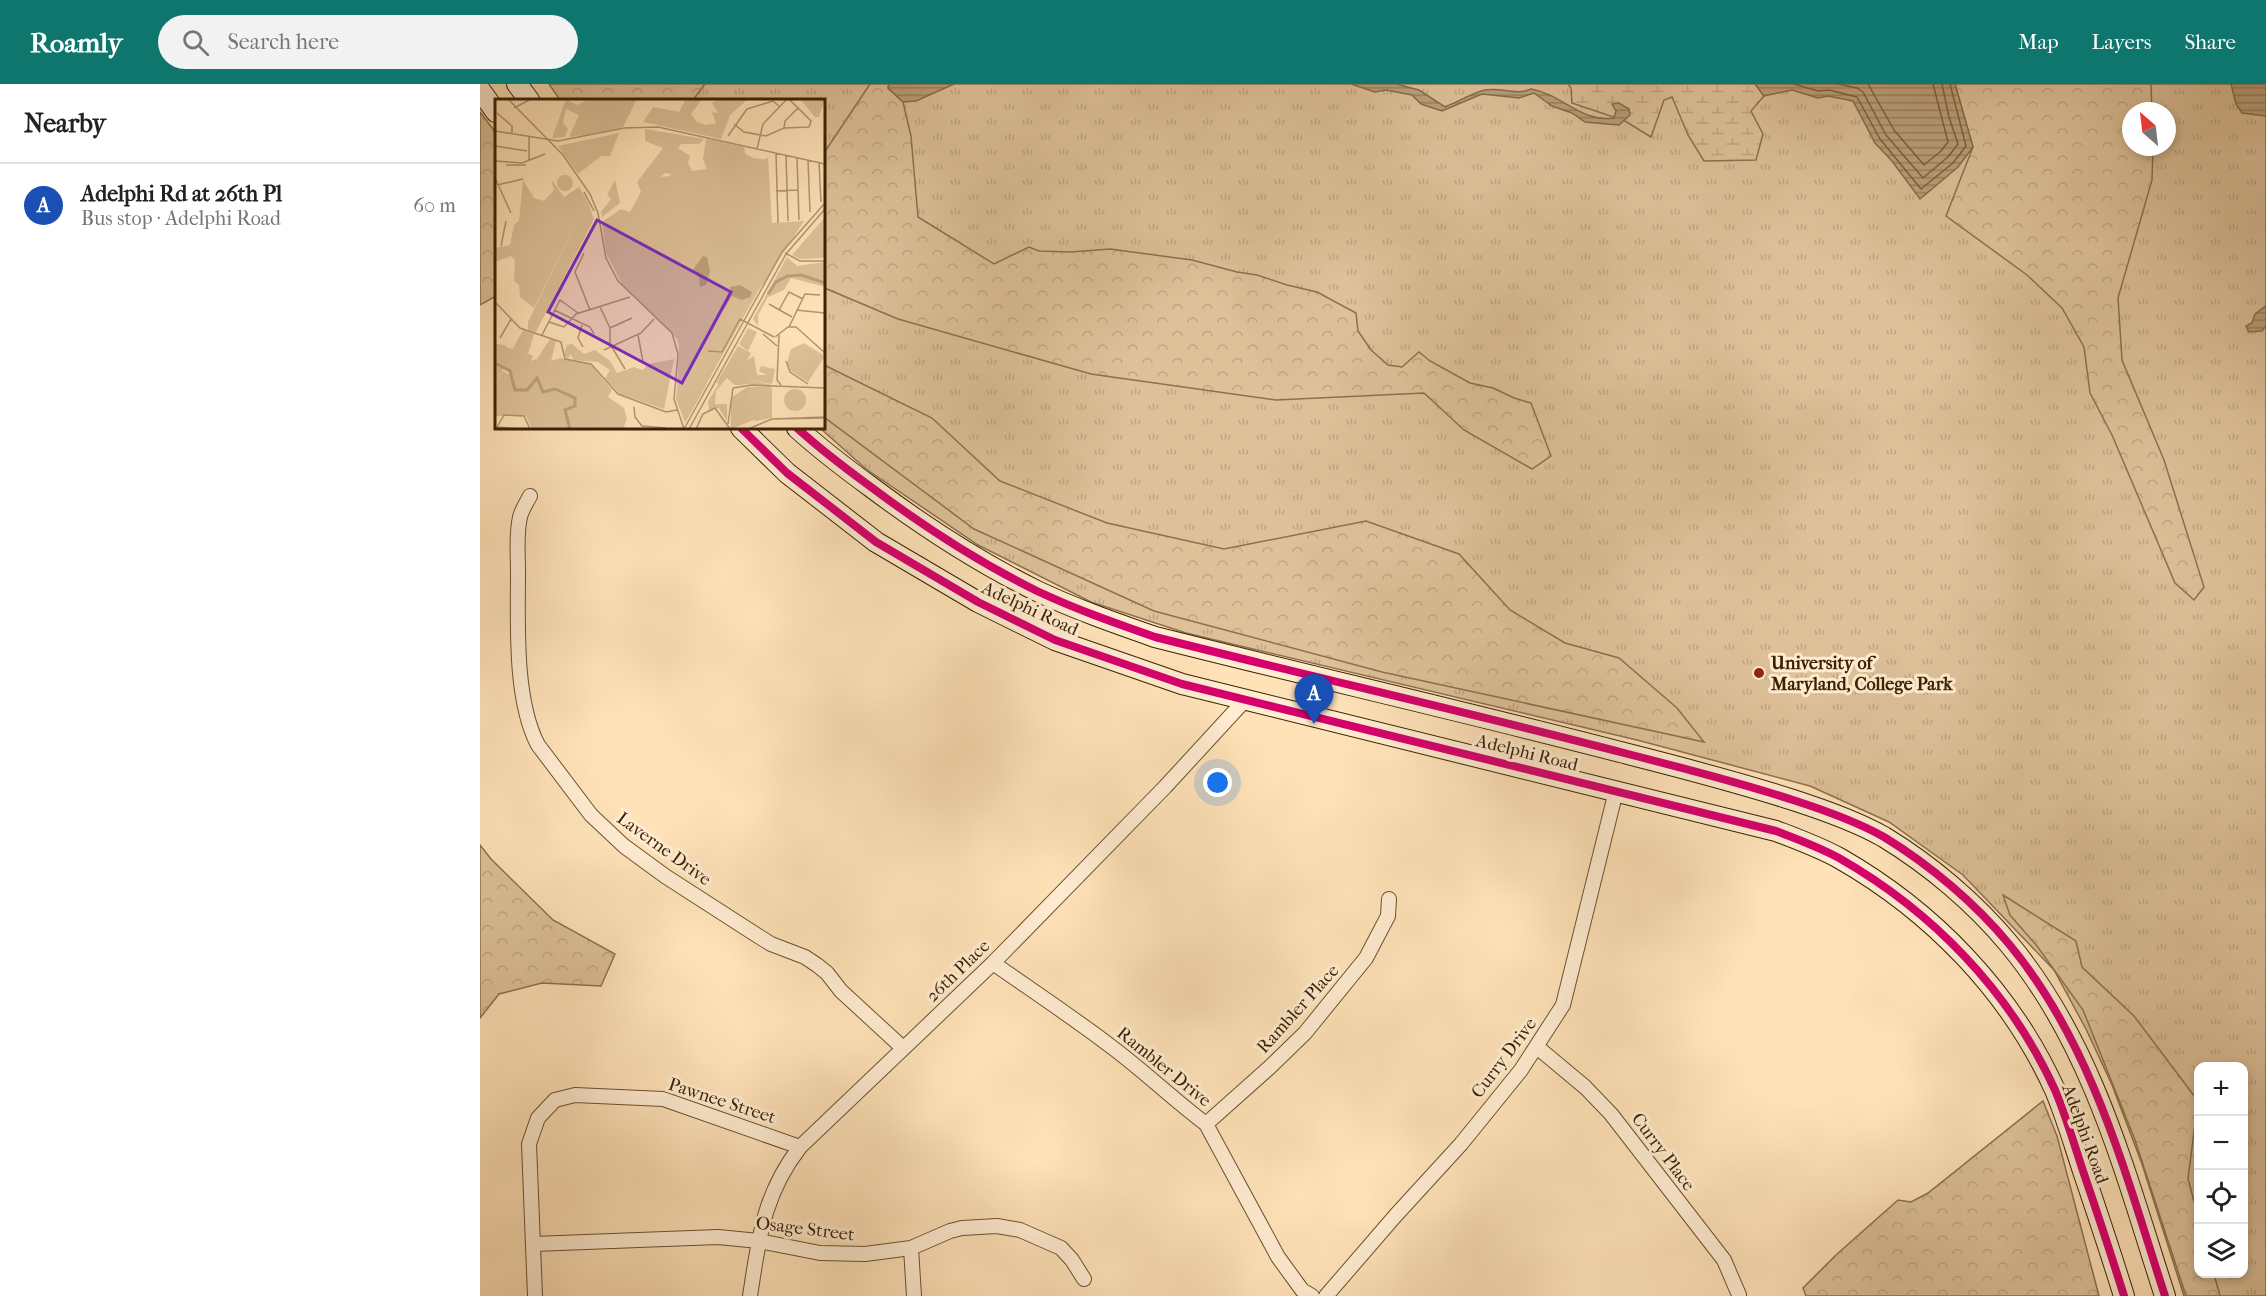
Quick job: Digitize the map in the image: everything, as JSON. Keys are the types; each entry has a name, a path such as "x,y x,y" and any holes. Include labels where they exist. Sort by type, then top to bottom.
{"main road":[{"path":"517,84 528,99"},
{"path":"480,90 495,111"},
{"name":"Adelphi Road","path":"742,429 787,473 868,537 978,602 1055,640 1182,684 1776,831 1837,857 1899,897 1956,948 1982,975 2014,1019 2055,1090 2075,1144 2124,1296"},
{"name":"Adelphi Road","path":"798,429 820,449 923,526 1038,591 1155,638 1522,727 1734,782 1815,807 1884,838 1947,883 1990,922 2028,969 2062,1020 2083,1060 2098,1097 2165,1296"}],"street":[{"name":"Laverne Drive","path":"530,496 520,515 518,534 519,645 522,684 529,722 533,736 547,758 591,815 624,846 665,876 755,934 817,965 903,1048"},
{"name":"26th Place","path":"750,1296 768,1202 786,1165 800,1147 993,963 1246,699"},
{"name":"Curry Drive","path":"1326,1296 1461,1144 1537,1047 1563,1005 1616,791"},
{"name":"Rambler Place","path":"1206,1124 1305,1033 1366,958 1388,916 1389,899"},
{"name":"Rambler Drive","path":"993,963 1111,1046 1206,1124 1278,1257 1302,1290 1312,1296"},
{"name":"Curry Place","path":"1537,1047 1585,1087 1611,1114 1724,1260 1739,1295"},
{"name":"Pawnee Street","path":"535,1296 529,1157 531,1134 538,1118 555,1100 575,1095 674,1101 800,1147"},
{"name":"Osage Street","path":"533,1244 718,1237 847,1255 911,1248 950,1231 997,1226 1020,1230 1061,1248 1079,1269 1084,1279"},
{"path":"911,1248 915,1296"}],"green space":[{"path":"549,84 705,84 694,99 559,99"},
{"name":"University of Maryland, College Park","path":"580,84 2266,84 2266,1296 2184,1296 2142,1164 2112,1085 2086,1029 2054,970 1963,875 1889,822 1810,786 1637,740 1186,633 1091,602 978,545 866,469 821,429 825,429 825,99 575,99"},
{"path":"870,84 889,84 888,88 903,102 911,136 918,217 994,264 1029,247 1039,251 1071,252 1110,249 1192,260 1317,292 1356,313 1358,331 1371,350 1388,365 1402,367 1419,352 1430,361 1470,383 1493,388 1531,403 1551,456 1532,469 1464,430 1424,393 1276,400 1091,374 898,319 825,287 825,152"},
{"path":"1568,84 1755,84 1764,96 1751,111 1763,134 1756,160 1704,161 1688,135 1672,97 1664,100 1651,137 1625,121 1572,103 1571,88"},
{"path":"1955,84 2151,84 2152,102 2122,102 2122,156 2153,156 2152,180 2118,298 2122,360 2164,460 2204,587 2194,600 2175,583 2112,435 2090,393 2084,347 2062,308 2027,275 1946,216 1973,147"},
{"path":"480,112 495,132 495,297 480,305"},
{"path":"825,365 932,418 1000,481 1107,523 1224,549 1366,521 1459,554 1510,610 1565,643 1619,658 1677,708 1704,742 1382,672 1154,611 974,529 825,418"},
{"path":"480,845 491,859 553,920 615,954 601,986 542,983 499,994 480,1018"},
{"path":"2003,895 2076,941 2082,967 2134,1016 2194,1096 2194,1132 2188,1179 2194,1201 2194,1278 2215,1278 2220,1296 2186,1296 2135,1140 2083,1010 2037,946 2010,915"},
{"path":"2043,1101 2057,1136 2099,1296 1806,1296 1803,1288 1898,1200 1911,1202 1928,1193"}],"water":[{"path":"889,84 954,84 916,101 903,102 888,88"},
{"path":"1351,84 1396,84 1419,90 1445,107 1485,90 1520,92 1531,89 1552,96 1591,116 1614,118 1616,111 1612,104 1619,103 1629,109 1630,115 1619,125 1585,122 1572,113 1552,106 1534,93 1519,98 1482,94 1442,111 1421,104 1412,95 1386,90 1375,92"},
{"path":"1755,84 1955,84 1973,147 1958,167 1920,199 1892,161 1875,143 1853,101 1828,96 1818,98 1792,90 1764,96"},
{"path":"2231,84 2266,84 2266,116 2242,113 2236,104"},
{"path":"2266,306 2266,326 2262,331 2249,332 2246,326 2252,323 2255,314"}],"cycle path":[{"path":"742,429 787,473 876,542 978,602 1055,640 1182,684 1776,831 1831,854 1873,879 1906,903 1965,957 2015,1019 2037,1054 2063,1110 2124,1296"},
{"path":"798,429 861,480 951,543 1037,591 1095,616 1155,637 1731,781 1828,812 1884,837 1935,872 1967,900 2009,944 2038,983 2063,1024 2104,1112 2165,1296"}],"place":[{"name":"University of Maryland, College Park","path":"1759,673"},
{"name":"Adelphi Rd at 26th Pl","path":"1314,724"}]}
